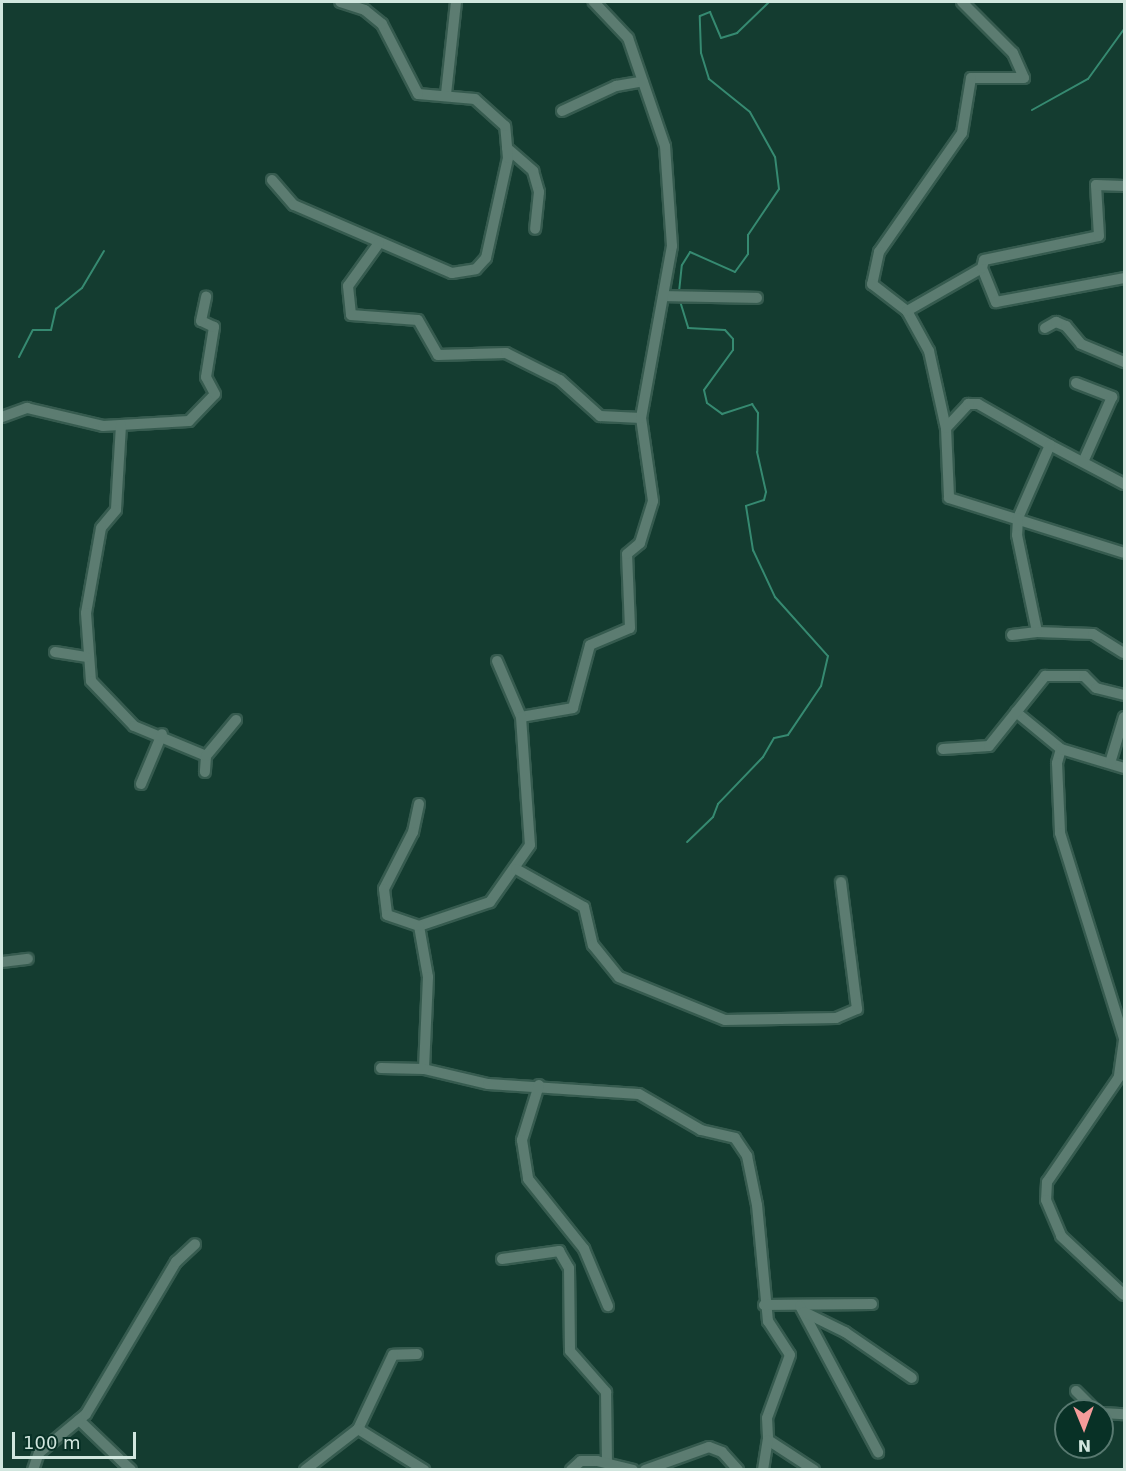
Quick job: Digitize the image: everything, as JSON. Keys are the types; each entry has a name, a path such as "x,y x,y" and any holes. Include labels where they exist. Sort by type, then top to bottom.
{"street":[{"path":"272,180 294,205 452,273 476,269 486,258 496,223 507,148 505,126 475,99 446,94 418,94 382,24 365,10 340,2"},
{"path":"446,94 456,2"},
{"path":"521,717 573,708 590,645 630,628 627,554 640,543 653,501 641,417 652,335 670,297 672,246 665,146 628,38 594,2"},
{"path":"963,2 1013,53 1024,78 971,78 959,139 879,252 872,284 907,311 928,351 946,428 949,498 1125,553"},
{"path":"562,111 616,86 643,81"},
{"path":"507,148 533,171 539,192 535,229"},
{"path":"1125,186 1096,185 1099,236 984,260 982,268 996,302 1125,278"},
{"path":"379,243 348,286 351,315 417,320 438,354 506,353 560,380 600,416 641,417"},
{"path":"907,311 982,268"},
{"path":"2,417 27,408 121,425 189,421 215,394 206,377 214,327 201,321 206,297"},
{"path":"670,297 757,298"},
{"path":"1045,328 1056,322 1066,326 1081,344 1125,362"},
{"path":"1076,383 1112,397 1084,460"},
{"path":"946,428 968,404 978,404 1125,484"},
{"path":"121,425 116,510 101,528 86,613 86,657 91,681 134,726 162,734 207,756"},
{"path":"1037,632 1018,518 1050,445"},
{"path":"1012,635 1037,632 1093,634 1125,653"},
{"path":"55,652 86,657"},
{"path":"419,804 413,832 384,890 387,915 419,926 490,902 516,869 530,845 521,717 497,662"},
{"path":"943,749 989,746 1045,676 1084,676 1096,688 1125,695"},
{"path":"1016,712 1061,749 1125,768"},
{"path":"1110,763 1125,717"},
{"path":"205,772 207,756 236,720"},
{"path":"141,784 162,734"},
{"path":"1061,749 1057,763 1060,833 1125,1039 1119,1077 1047,1182 1046,1200 1061,1236 1125,1295"},
{"path":"516,869 584,907 593,945 619,977 684,1008 725,1020 836,1018 856,1009 841,882"},
{"path":"419,926 428,977 424,1069"},
{"path":"2,962 28,959"},
{"path":"381,1068 424,1069 488,1084 539,1085 589,1094 639,1094 701,1130 735,1138 747,1156 757,1205 764,1305 772,1335 787,1345 790,1355 767,1418 768,1440 763,1470"},
{"path":"539,1085 522,1140 528,1179 584,1249 608,1306"},
{"path":"33,1470 39,1453 79,1420 107,1382 176,1262 195,1244"},
{"path":"502,1259 559,1251 569,1268 570,1351 606,1392 607,1462"},
{"path":"764,1305 802,1309 872,1304"},
{"path":"802,1309 845,1332 912,1378"},
{"path":"802,1309 878,1452"},
{"path":"305,1470 358,1429 393,1355 417,1354"},
{"path":"1076,1391 1084,1399"},
{"path":"79,1420 131,1470"},
{"path":"358,1429 424,1470"},
{"path":"768,1440 814,1470"},
{"path":"645,1470 709,1447 738,1470"},
{"path":"571,1470 581,1461 607,1462 633,1470"}],"waterway":[{"path":"679,292 682,265 690,252 735,272 748,254 748,235 779,189 775,157 750,112 709,79 701,53 700,16 710,12 721,38 737,33 769,2"},
{"path":"1032,110 1088,79 1124,29"},
{"path":"19,357 33,330 51,330 56,309 82,288 104,251"},
{"path":"680,301 688,328 725,330 733,339 733,350 704,390 707,403 722,414 752,404 758,413 757,452 766,492 764,500 746,506 753,550 775,597 828,656 821,686 788,735 774,738 763,757 718,804 713,817 687,842"}]}
